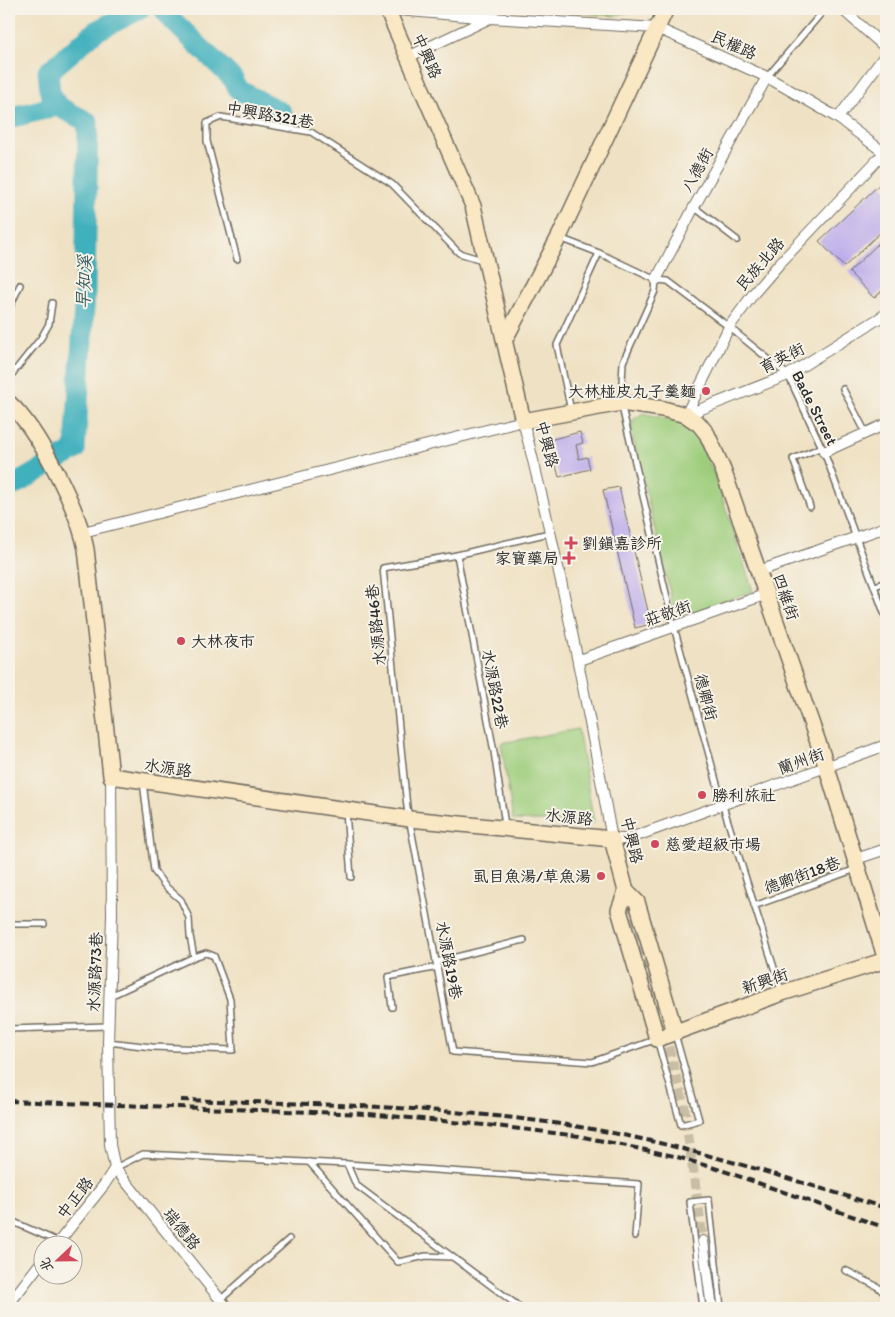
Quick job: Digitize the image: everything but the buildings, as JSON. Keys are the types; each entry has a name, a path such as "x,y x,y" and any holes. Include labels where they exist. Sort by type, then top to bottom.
{"street":[{"name":"民權路","path":"387,9 489,18 657,28 767,76 838,118 885,154"},
{"name":"中興路","path":"387,9 473,206 539,483 578,660 612,839 628,896"},
{"path":"505,338 559,237 666,9"},
{"path":"842,9 886,48"},
{"name":"民權路","path":"408,57 489,18"},
{"path":"838,118 886,54"},
{"name":"八德街","path":"656,280 694,207 767,76"},
{"name":"民族北路","path":"686,414 729,327 754,293 780,263 885,154"},
{"name":"育英街","path":"686,414 788,375 886,314"},
{"path":"9,403 33,432 44,451 83,532 111,776"},
{"path":"83,532 523,421 621,403 686,414"},
{"name":"四維街","path":"686,414 699,424 707,434 723,470 827,768 886,960"},
{"path":"823,450 886,424"},
{"path":"758,571 886,527"},
{"name":"莊敬街","path":"578,660 766,594"},
{"name":"蘭州街","path":"612,839 628,839 723,806 886,745"},
{"name":"水源路","path":"111,776 410,819 612,839"},
{"name":"水源路73巷","path":"111,776 112,915 108,1042 110,1145 115,1168"},
{"path":"858,864 886,850"},
{"path":"657,1039 619,910 628,896 637,902 675,1032"},
{"name":"新興街","path":"657,1039 782,993 886,960"},
{"name":"中正路","path":"65,1234 115,1168"},
{"name":"瑞德路","path":"115,1168 223,1304"},
{"path":"703,1241 712,1308"},
{"path":"9,1304 32,1274"}],"lane":[{"path":"767,76 825,9"},
{"name":"中興路321巷","path":"237,259 207,141 207,123 221,117 311,132 392,184 459,253 485,261"},
{"path":"694,207 737,240"},
{"name":"Bade Street","path":"559,237 599,253 656,280 668,281 788,375 823,450 886,618"},
{"path":"572,412 556,345 599,253"},
{"name":"德卿街","path":"656,280 655,291 623,362 621,403 674,626 723,806 782,993"},
{"path":"9,309 20,285"},
{"path":"9,378 42,338 49,324 52,303"},
{"path":"843,389 866,433"},
{"path":"810,507 793,459 823,450"},
{"name":"水源路46巷","path":"410,819 407,807 383,568 456,555 550,533"},
{"name":"水源路22巷","path":"456,555 494,752 505,828"},
{"path":"874,586 886,582"},
{"path":"143,782 154,871 165,886 182,900 189,918 194,957"},
{"path":"346,810 351,877"},
{"name":"水源路19巷","path":"410,819 453,1052 592,1062 657,1039"},
{"name":"德卿街18巷","path":"754,906 858,864"},
{"path":"9,924 44,924"},
{"path":"392,1007 388,977 524,940"},
{"path":"108,1042 152,1047 233,1050 230,999 214,956 206,953 194,957 110,996"},
{"path":"9,1029 108,1026"},
{"path":"657,1039 681,1125 699,1120 675,1032"},
{"path":"115,1168 142,1154 347,1164 639,1184 635,1236"},
{"path":"309,1162 398,1262 426,1256 451,1257"},
{"path":"347,1164 356,1185 521,1308"},
{"path":"703,1308 690,1202 708,1200 721,1308"},
{"path":"9,1220 39,1234"},
{"path":"223,1304 289,1239"},
{"path":"846,1270 878,1287 886,1295"}],"green space":[{"path":"542,9 640,9 615,16"},
{"path":"643,413 680,422 698,438 715,476 753,591 676,618 631,429 634,419"},
{"path":"578,729 594,823 513,820 501,743"}],"waterway":[{"path":"57,106 50,92 48,72 96,31 140,9"},
{"path":"164,9 174,22 233,79 239,90 282,113"},
{"name":"早知溪","path":"9,118 57,106 88,122 85,292 75,450 9,488"}],"tunnel":[{"path":"629,902 684,1106 703,1241"}],"railway":[{"path":"181,1100 431,1110 481,1114 580,1127 696,1152 886,1208"},
{"path":"9,1101 368,1114 579,1136 674,1156 721,1170 886,1228"}],"place":[{"name":"大林椪皮丸子羹麵","path":"706,391"},
{"name":"劉鎮嘉診所","path":"571,543"},
{"name":"家寶藥局","path":"569,558"},
{"name":"大林夜市","path":"181,641"},
{"name":"勝利旅社","path":"702,795"},
{"name":"慈愛超級市場","path":"655,844"},
{"name":"虱目魚湯/草魚湯","path":"601,876"}]}
